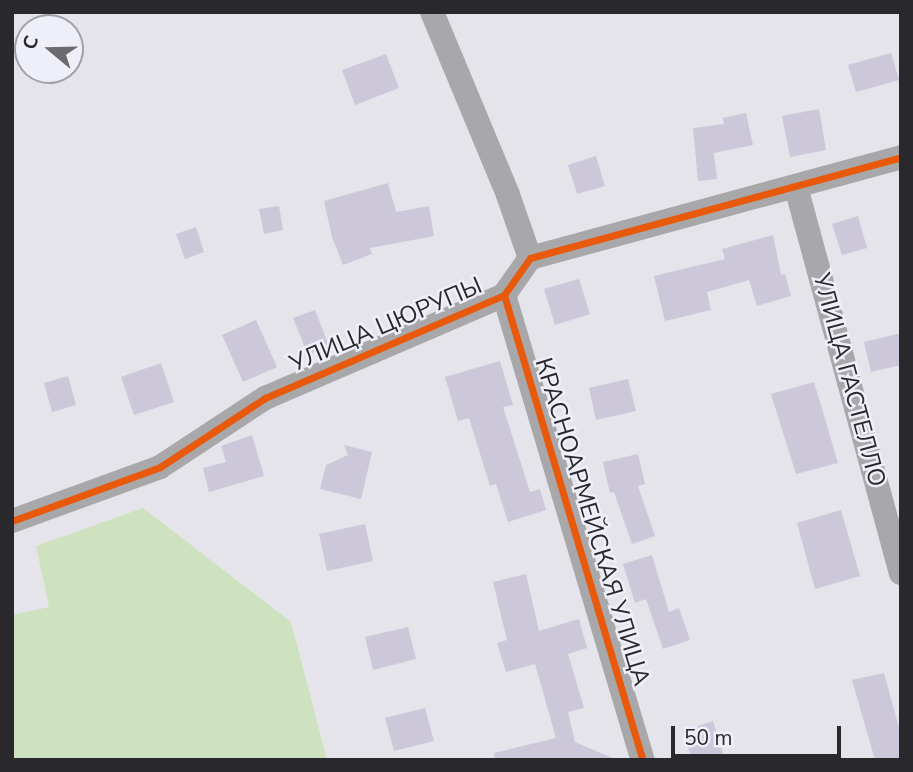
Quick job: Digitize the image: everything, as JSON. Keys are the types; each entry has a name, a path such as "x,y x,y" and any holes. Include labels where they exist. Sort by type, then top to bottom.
{"street":[{"path":"432,12 508,195 530,258 901,157"},
{"name":"УЛИЦА ГАСТЕЛЛО","path":"796,187 901,573"},
{"name":"УЛИЦА ЦЮРУПЫ","path":"12,522 160,467 265,398 504,295 530,258"},
{"name":"КРАСНОАРМЕЙСКАЯ УЛИЦА","path":"504,295 643,760"}],"green space":[{"path":"143,508 291,622 327,760 12,760 12,615 49,607 36,546"}],"building":[{"path":"891,53 899,80 856,92 848,65"},
{"path":"386,54 399,88 355,105 342,70"},
{"path":"819,109 826,150 790,157 782,116"},
{"path":"746,113 753,145 714,153 717,179 698,181 693,128 724,124 723,118"},
{"path":"596,156 605,186 577,194 568,165"},
{"path":"388,183 396,212 429,206 434,236 370,248 372,254 343,265 332,237 324,201"},
{"path":"279,206 283,230 264,234 259,209"},
{"path":"858,216 867,248 842,255 832,224"},
{"path":"196,227 204,252 185,259 176,234"},
{"path":"773,235 781,275 785,274 791,296 757,306 749,280 707,292 711,310 665,321 654,276 725,259 722,249"},
{"path":"579,279 590,314 555,325 544,289"},
{"path":"315,310 329,346 308,355 293,318"},
{"path":"256,320 277,367 243,382 222,335"},
{"path":"901,333 901,365 871,372 864,342"},
{"path":"500,361 513,405 503,407 530,492 540,489 546,510 508,522 496,484 490,486 469,418 458,421 445,377"},
{"path":"161,363 174,402 134,415 121,377"},
{"path":"68,376 76,405 52,412 44,383"},
{"path":"628,379 636,411 596,420 589,388"},
{"path":"814,382 838,463 796,474 771,394"},
{"path":"252,435 264,476 209,492 203,468 226,462 221,446"},
{"path":"344,445 372,452 361,499 320,489 326,465 348,455"},
{"path":"638,454 645,484 638,486 655,536 632,544 614,492 610,493 603,462"},
{"path":"841,510 860,576 815,589 797,523"},
{"path":"365,524 373,561 327,571 319,534"},
{"path":"652,555 669,612 679,608 690,640 663,649 646,599 635,603 623,564"},
{"path":"526,574 539,631 579,619 587,648 568,654 584,708 568,712 575,742 617,760 495,760 494,753 556,738 535,664 506,672 497,643 507,640 493,582"},
{"path":"408,627 416,659 373,670 365,637"},
{"path":"884,673 901,735 901,760 875,760 852,680"},
{"path":"425,708 434,741 394,751 385,718"},
{"path":"713,721 725,760 692,760 683,731"}],"cycle path":[{"path":"12,521 160,467 265,398 504,295 530,258 901,157"},
{"path":"504,295 643,760"}]}
